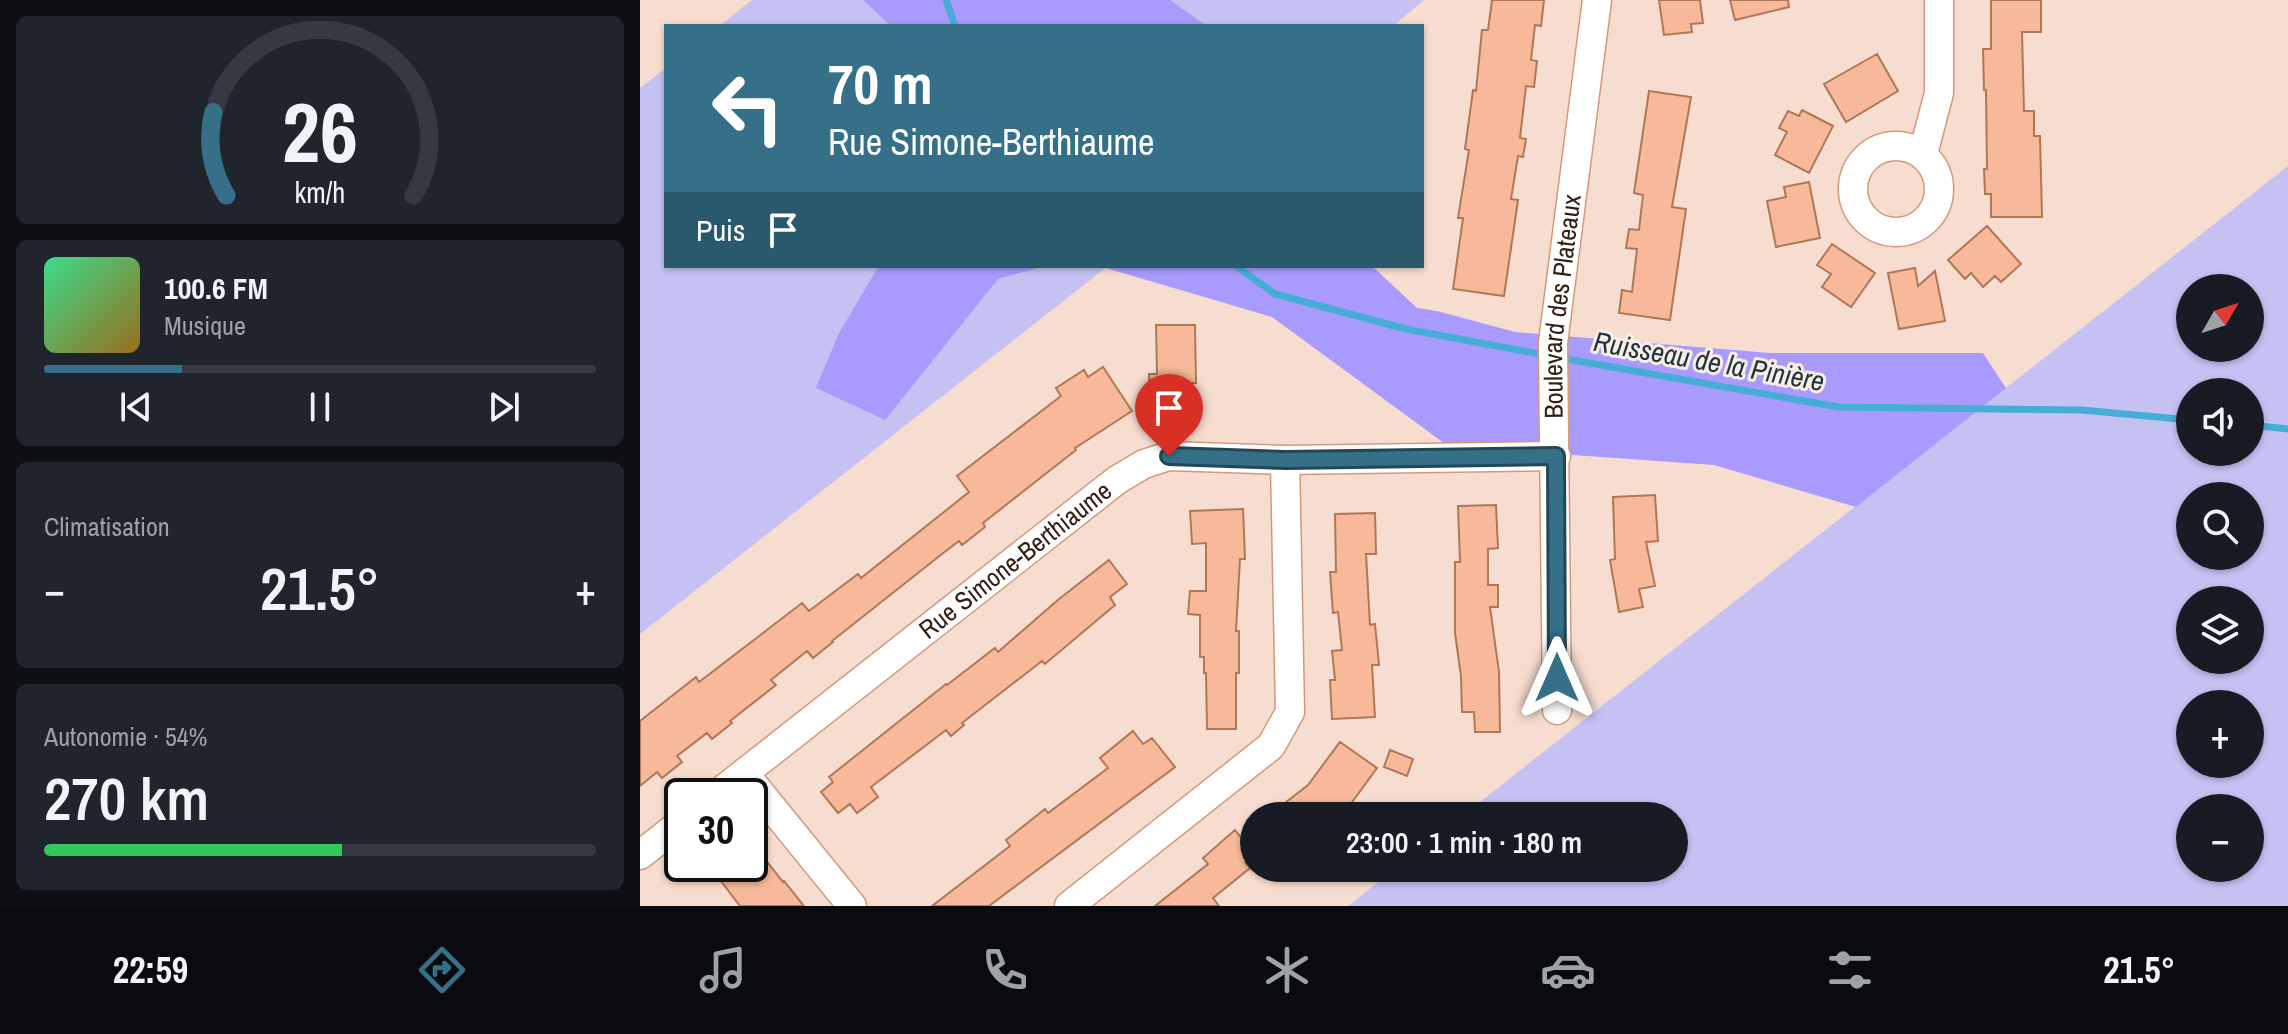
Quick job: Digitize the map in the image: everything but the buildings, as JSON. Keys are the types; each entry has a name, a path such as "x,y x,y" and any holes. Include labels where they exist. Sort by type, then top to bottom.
{"street":[{"name":"Boulevard des Plateaux","path":"1557,710 1553,343 1597,0"},
{"path":"1923,154 1939,93 1939,0"},
{"name":"Rue Simone-Berthiaume","path":"738,778 1117,480 1144,464 1169,456 1285,460 1556,456"},
{"path":"1069,906 1271,746 1290,712 1285,460"},
{"path":"744,773 852,906"},
{"path":"640,855 664,836"}],"shaded area":[{"path":"752,0 1424,0 1395,24 722,24"},
{"path":"863,0 1170,0 1204,24 889,24"},
{"path":"664,70 664,268 1105,268 640,634 640,88"},
{"path":"2288,166 2288,906 1348,906 1378,882 1688,882 1688,802 1480,802"},
{"path":"878,268 1037,268 998,279 885,420 816,388 839,333"},
{"path":"1106,268 1374,268 1417,308 1515,332 1770,353 1983,353 2006,388 1856,507 1714,465 1448,446 1272,317"}],"waterway":[{"name":"Ruisseau de la Pinière","path":"946,0 954,24"},
{"name":"Ruisseau de la Pinière","path":"1239,268 1275,294 1406,329 1545,355"},
{"name":"Ruisseau de la Pinière","path":"1561,358 1838,407 2082,410 2176,419"},
{"name":"Ruisseau de la Pinière","path":"2264,426 2288,429"}],"route":[{"path":"1169,456 1285,460 1556,456 1557,678"}]}
